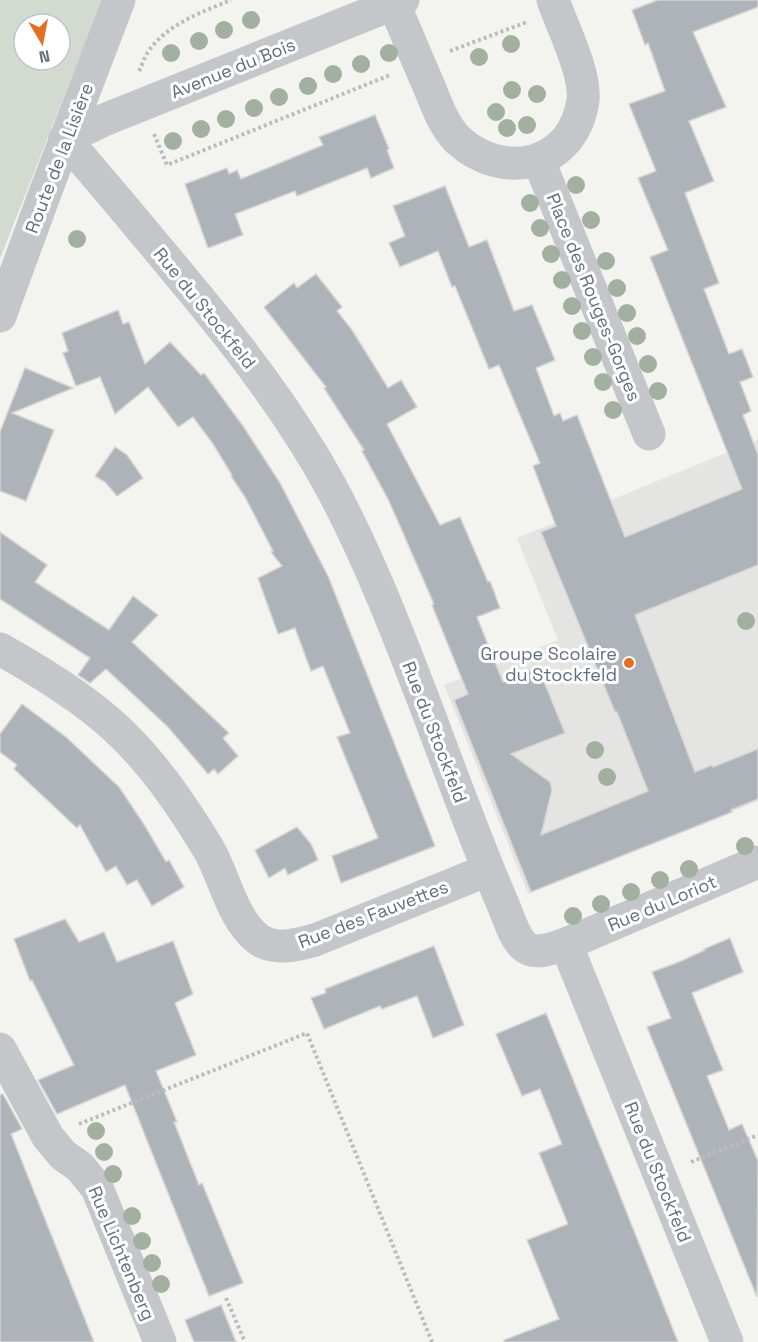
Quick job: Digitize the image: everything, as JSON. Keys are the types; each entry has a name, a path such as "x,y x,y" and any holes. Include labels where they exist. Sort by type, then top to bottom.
{"street":[{"name":"Route de la Lisière","path":"0,316 119,0"},
{"name":"Avenue du Bois","path":"65,139 142,104 398,2"},
{"path":"398,2 419,63 444,120 457,139 474,152 516,164 539,160 558,149 574,126 583,100 582,77 555,5"},
{"name":"Rue du Stockfeld","path":"65,139 111,191 225,330 268,388 331,486 370,569 423,699 488,870 517,936 525,947 537,951 550,950 566,944 727,1342"},
{"name":"Place des Rouges-Gorges","path":"539,160 649,434"},
{"name":"Rue des Fauvettes","path":"0,649 51,680 125,737 185,810 210,852 242,923 260,940 279,946 297,945 315,940 488,870"},
{"name":"Rue du Loriot","path":"566,944 758,862"},
{"name":"Rue Lichtenberg","path":"0,1049 48,1137 63,1155 80,1167 97,1188 159,1342"}],"path":[{"path":"231,0 192,16 169,31 149,50 136,77 142,104 167,165 555,5"},
{"path":"48,1137 307,1034 432,1342"},
{"path":"659,1175 758,1135"},
{"path":"226,1298 245,1342"}],"shaded area":[{"path":"0,0 102,0 0,259"},
{"name":"Groupe Scolaire du Stockfeld","path":"758,440 758,801 528,894 444,685 558,640 517,538"}],"building":[{"path":"658,0 758,0 758,7 693,32 726,107 689,121 714,181 685,193 719,283 704,289 729,354 742,349 753,377 740,382 751,411 743,415 758,455 758,565 635,615 695,772 758,749 758,799 731,810 732,812 531,892 454,700 468,694 432,605 434,604 389,501 362,451 364,450 324,388 326,387 264,307 294,283 297,288 316,274 342,307 337,311 352,330 388,388 401,380 417,407 387,424 440,525 460,517 488,582 490,581 500,608 477,617 503,682 538,667 565,733 511,754 550,782 552,790 541,835 648,791 541,532 556,526 533,466 540,463 499,365 489,369 438,251 400,267 389,243 405,236 393,206 445,186 469,247 487,240 514,311 532,305 555,360 536,368 554,416 560,413 563,421 577,415 625,537 742,489 650,257 668,250 638,178 656,171 629,104 665,91 648,43 645,45 632,10"},
{"path":"375,115 394,168 371,178 367,168 297,196 295,191 235,214 243,235 208,248 185,184 227,168 229,174 237,170 241,179 323,145 319,137"},
{"path":"118,310 123,324 129,322 145,364 170,342 201,375 204,373 243,426 280,483 328,576 435,846 341,883 332,856 378,838 337,737 350,733 323,666 311,671 295,628 278,634 258,578 282,566 271,552 273,551 232,475 193,417 178,427 148,387 115,414 100,377 76,386 63,353 68,351 62,333"},
{"path":"25,368 73,388 12,413 54,430 26,501 0,491 0,432"},
{"path":"115,447 127,455 143,478 117,496 105,482 95,476"},
{"path":"0,532 47,565 35,582 109,630 133,596 158,615 132,642 229,733 223,738 238,756 218,774 214,769 208,774 168,727 106,669 90,683 78,675 90,658 0,599"},
{"path":"22,704 66,737 119,787 166,862 169,860 184,887 152,906 137,880 127,885 116,866 106,872 80,825 77,828 14,769 17,765 0,752 0,734"},
{"path":"297,827 311,844 318,860 288,875 285,868 269,878 255,850"},
{"path":"65,919 79,942 104,932 117,962 173,941 193,994 175,1003 196,1055 156,1071 199,1185 202,1183 243,1283 209,1296 125,1085 57,1114 38,1080 74,1065 32,980 30,981 14,939"},
{"path":"730,938 743,972 692,993 723,1070 707,1076 729,1130 742,1124 758,1161 757,1297 647,1027 671,1018 652,972"},
{"path":"434,946 464,1025 433,1038 417,996 382,1009 380,1006 324,1029 311,998 326,993 325,989"},
{"path":"546,1013 678,1342 504,1342 504,1340 559,1319 527,1240 568,1224 539,1153 562,1144 540,1089 522,1096 496,1034"},
{"path":"3,1094 22,1129 11,1134 94,1342 0,1342 0,1095"},
{"path":"221,1305 236,1342 194,1342 185,1320"}],"place":[{"name":"Groupe Scolaire du Stockfeld","path":"629,663"}]}
